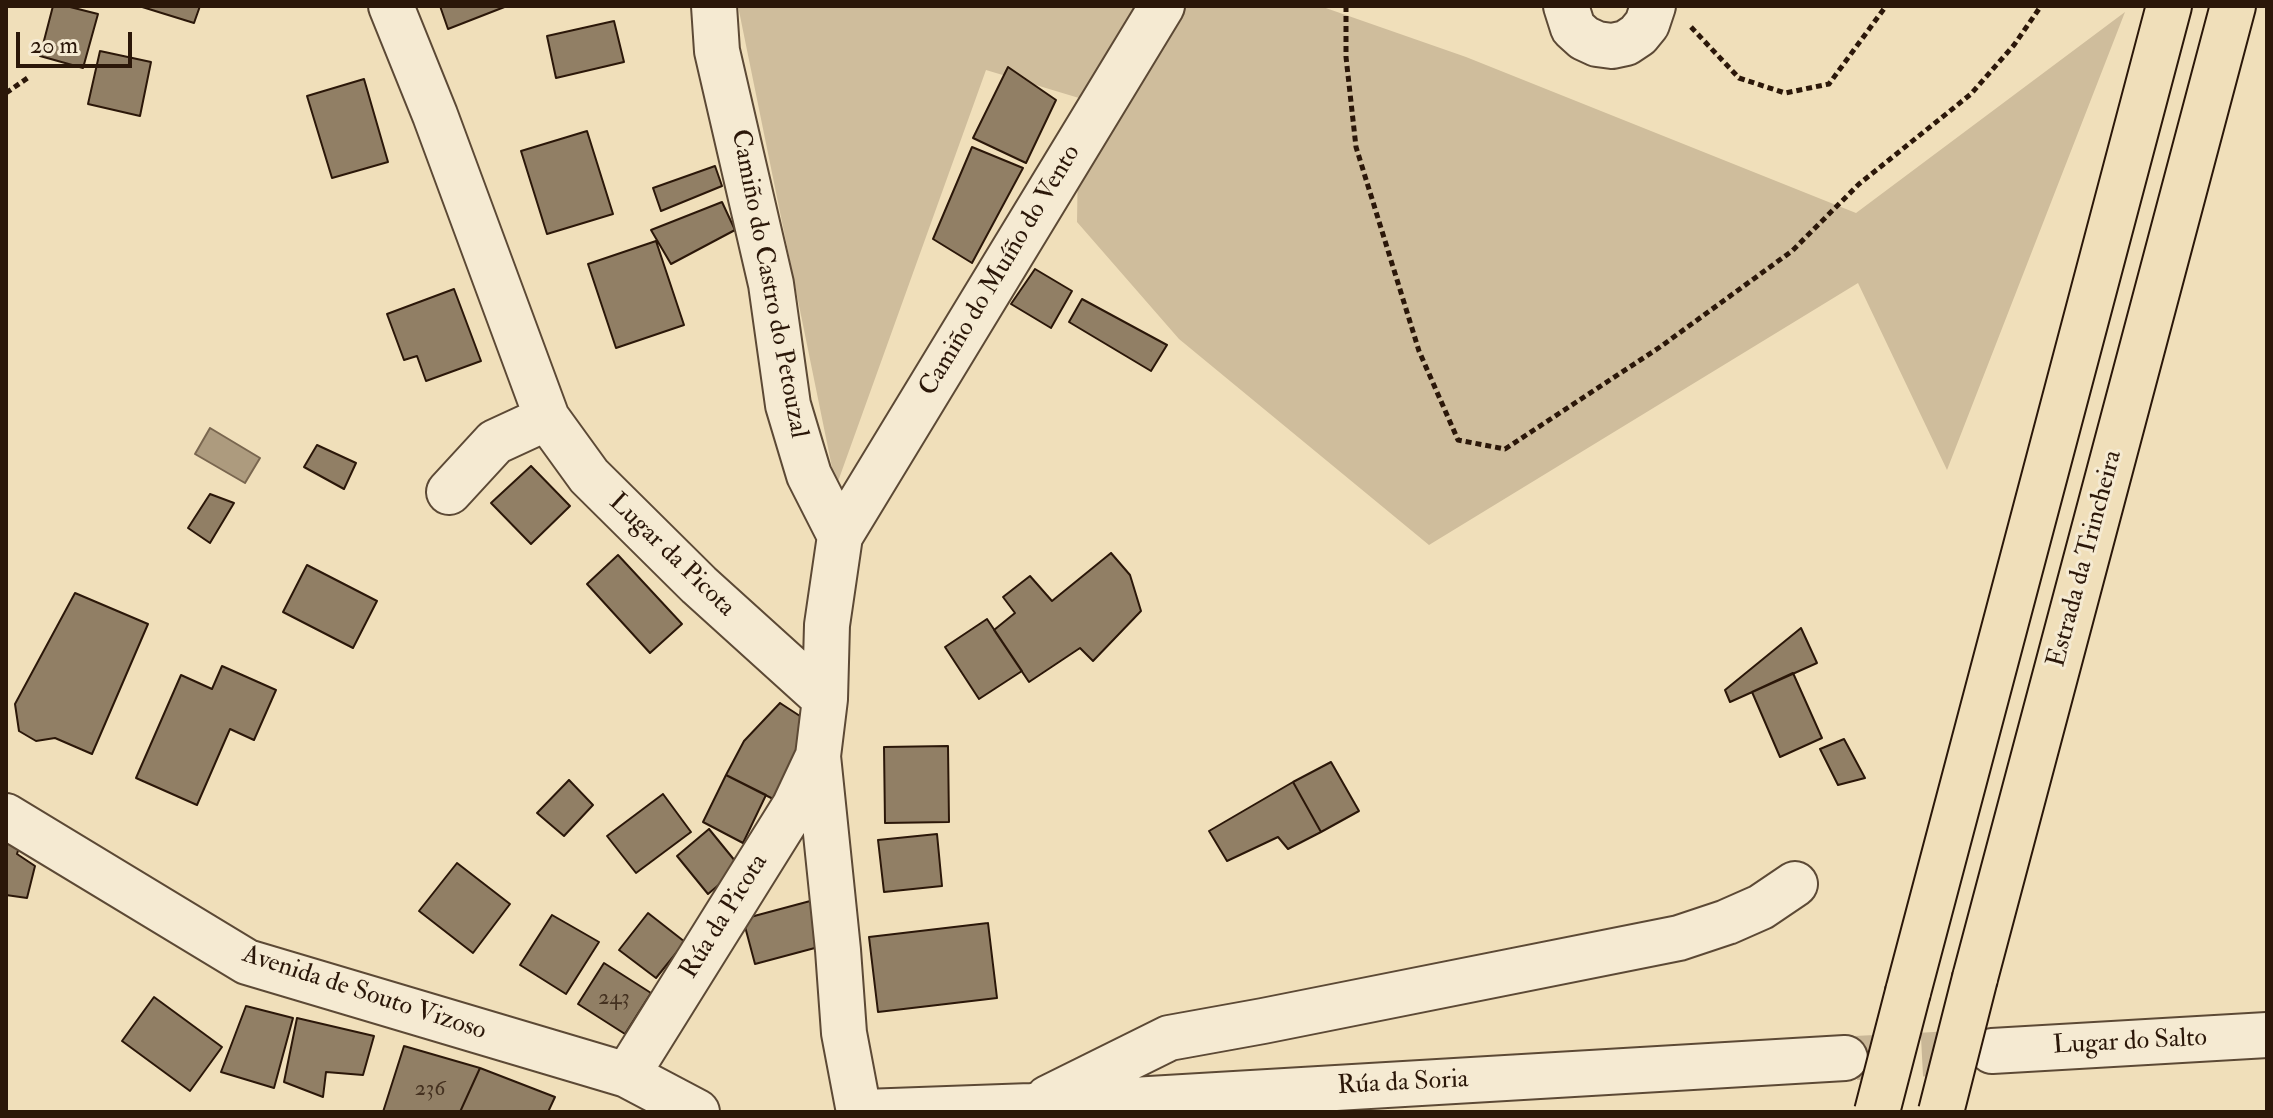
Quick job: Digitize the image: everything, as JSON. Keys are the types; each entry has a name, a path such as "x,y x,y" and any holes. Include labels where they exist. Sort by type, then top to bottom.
{"highway":[{"path":"1877,1112 2169,6"},
{"name":"Estrada da Trincheira","path":"1941,1112 2233,6"}],"street":[{"name":"Lugar da Picota","path":"391,6 435,115 547,418 600,487 699,585 825,699"},
{"name":"Camiño do Castro do Petouzal","path":"714,6 717,51 771,284 788,405 809,475 840,536"},
{"name":"Camiño do Muíño do Vento","path":"840,536 1162,6"},
{"path":"1566,6 1573,28 1584,38 1612,46 1626,43 1647,24 1668,13"},
{"path":"449,492 495,442 547,418"},
{"path":"840,536 827,625 825,699 818,756 844,1033 861,1112"},
{"name":"Rúa da Picota","path":"627,1075 794,807 818,756"},
{"name":"Avenida de Souto Vizoso","path":"6,816 247,962 627,1075 697,1112"},
{"path":"1031,1106 1169,1038 1679,938 1761,907 1795,884"},
{"name":"Lugar do Salto","path":"1992,1051 2267,1035"},
{"name":"Rúa da Soria","path":"861,1112 1031,1106 1845,1058"}],"path":[{"path":"1346,6 1346,57 1356,147 1419,351 1458,440 1505,449 1660,347 1792,251 1859,184 1971,94 2014,45 2041,6"},
{"path":"1668,13 1739,78 1785,93 1829,84 1886,6"},
{"path":"6,93 29,77"}],"shaded area":[{"path":"738,6 1320,6 1466,57 1856,213 2125,12 1947,470 1858,283 1429,545 1179,339 1077,222 1079,98 986,70 836,487"},
{"path":"210,428 260,458 245,483 195,454"}],"building":[{"path":"53,6 98,14 83,68 40,56"},
{"path":"139,6 200,6 194,23"},
{"path":"440,6 507,6 448,29"},
{"path":"614,21 624,62 556,78 547,36"},
{"path":"100,51 151,62 140,116 88,104"},
{"path":"1008,67 1056,100 1026,163 973,138"},
{"path":"364,79 388,162 332,178 307,96"},
{"path":"587,131 613,214 547,234 521,151"},
{"path":"972,147 1023,168 972,263 933,239"},
{"path":"715,166 722,186 661,211 653,188"},
{"path":"722,202 735,230 671,264 651,230"},
{"path":"656,241 684,325 616,348 588,264"},
{"path":"1035,269 1072,291 1051,328 1011,304"},
{"path":"454,289 481,361 426,381 417,356 404,360 387,314"},
{"path":"1082,299 1167,345 1151,371 1069,322"},
{"path":"317,445 356,463 344,489 304,467"},
{"path":"531,466 570,506 531,544 491,503"},
{"path":"210,494 234,503 210,543 188,528"},
{"path":"1111,553 1130,575 1141,611 1093,661 1080,648 1029,682 994,630 1015,613 1003,597 1030,576 1052,601"},
{"path":"618,555 682,624 650,653 587,584"},
{"path":"307,565 377,601 353,648 283,612"},
{"path":"75,593 148,624 92,754 55,738 36,741 19,731 15,704"},
{"path":"987,619 1022,671 979,699 945,647"},
{"path":"1801,628 1817,663 1730,702 1725,690"},
{"path":"222,666 276,690 254,740 230,729 197,805 136,778 181,675 212,689"},
{"path":"1793,673 1822,738 1780,757 1752,692"},
{"path":"780,703 803,718 799,750 783,804 726,775 744,741"},
{"path":"1844,739 1865,778 1838,785 1820,749"},
{"path":"948,746 949,822 885,823 884,747"},
{"path":"1331,762 1359,811 1321,832 1293,782"},
{"path":"726,775 766,795 743,843 703,822"},
{"path":"569,780 593,805 564,836 537,813"},
{"path":"1293,782 1321,832 1288,849 1278,837 1227,861 1209,831"},
{"path":"663,794 691,832 636,873 607,836"},
{"path":"709,829 740,867 708,894 677,856"},
{"path":"937,834 942,886 884,892 878,840"},
{"path":"6,840 20,844 17,854 35,866 27,898 6,895"},
{"path":"457,863 510,904 473,953 419,911"},
{"path":"814,900 826,945 755,964 743,919"},
{"path":"648,913 685,942 656,978 619,950"},
{"path":"552,915 599,942 566,994 520,965"},
{"path":"988,923 997,998 878,1012 869,937"},
{"path":"604,963 651,993 625,1034 578,1004"},
{"path":"154,997 222,1047 190,1091 122,1041"},
{"path":"246,1006 293,1018 274,1088 221,1072"},
{"path":"297,1018 374,1036 363,1075 326,1072 323,1097 284,1082"},
{"path":"404,1046 480,1068 460,1112 383,1112"},
{"path":"480,1068 555,1097 548,1112 460,1112"}],"tunnel":[{"path":"1856,1058 1992,1051"}]}
